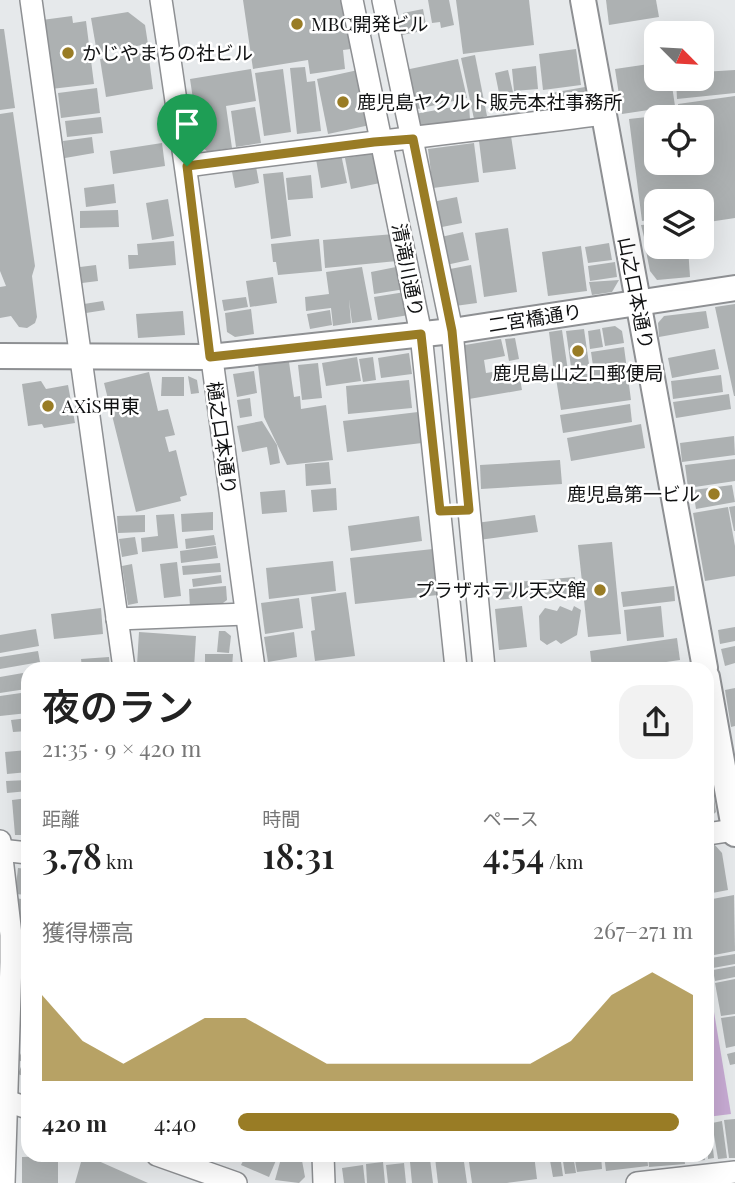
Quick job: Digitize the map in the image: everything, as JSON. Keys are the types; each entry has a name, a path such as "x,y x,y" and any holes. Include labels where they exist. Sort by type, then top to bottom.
{"street":[{"path":"31,0 123,662"},
{"name":"樋之口本通り","path":"161,0 187,166 210,357 253,662"},
{"name":"清滝川通り","path":"352,0 421,334 455,662"},
{"name":"清滝川通り","path":"383,0 452,331 483,662"},
{"name":"山之口本通り","path":"583,0 704,662"},
{"path":"187,166 603,114"},
{"name":"二宮橋通り","path":"0,356 210,357 452,331 735,288"},
{"path":"440,511 469,510"},
{"path":"117,619 246,614"},
{"path":"714,716 735,831 714,833"},
{"path":"4,1183 3,1100 20,963 13,936 0,847 21,852"},
{"path":"3,1100 21,1106"},
{"path":"171,1162 202,1177 236,1183"},
{"path":"323,1162 324,1183"},
{"path":"637,1183 735,1172"}],"shaded area":[{"path":"714,1012 731,1114 714,1116"}],"building":[{"name":"MBC開発ビル","path":"243,0 344,0 351,49 343,50 345,69 310,74 308,60 253,69"},
{"path":"428,0 449,0 454,25 441,28 440,22 432,23"},
{"path":"456,0 529,0 534,45 463,54"},
{"path":"606,0 656,0 659,17 609,25"},
{"path":"423,9 427,30 402,35 400,21 404,20 403,13"},
{"path":"128,12 145,25 148,44 97,53 91,18"},
{"name":"かじやまちの社ビル","path":"72,16 73,23 86,21 94,84 51,89 42,20"},
{"path":"0,29 4,29 15,108 0,110"},
{"path":"576,49 581,85 543,90 539,54"},
{"path":"148,51 153,89 106,97 100,59"},
{"path":"475,55 487,116 474,119 461,58"},
{"path":"458,59 467,98 413,110 405,70"},
{"path":"644,65 644,91 673,91 675,105 644,105 644,111 622,114 615,69"},
{"path":"536,66 538,89 514,91 512,69"},
{"path":"305,67 307,82 315,81 321,131 297,134 290,68"},
{"path":"251,69 256,101 226,106 232,148 208,152 200,146 190,79"},
{"path":"283,69 291,132 264,136 255,73"},
{"name":"鹿児島ヤクルト販売本社事務所","path":"358,70 370,125 328,134 317,79"},
{"path":"508,70 517,110 503,113 495,73"},
{"path":"735,70 735,93 677,99 677,91 714,91 714,71"},
{"path":"585,87 588,101 583,108 553,113 551,93"},
{"path":"97,88 100,113 61,118 58,93"},
{"path":"735,96 735,218 714,221 714,189 644,189 642,221 629,119 644,117 644,175 714,175 714,105 678,104"},
{"path":"469,104 470,120 417,126 415,114"},
{"path":"255,107 261,143 236,147 231,111"},
{"path":"13,112 35,266 32,276 37,317 35,323 27,328 19,327 11,316 0,318 0,287 6,286 0,271 0,114"},
{"path":"101,117 103,133 67,137 65,121"},
{"path":"511,136 516,169 483,173 479,141"},
{"path":"92,137 94,153 65,158 63,141"},
{"path":"162,143 165,166 113,174 110,151"},
{"path":"474,143 479,182 433,188 428,149"},
{"path":"374,153 380,183 351,189 345,158"},
{"path":"341,154 347,183 321,188 316,159"},
{"path":"255,161 259,183 235,188 231,166"},
{"path":"283,172 291,236 271,239 263,174"},
{"path":"311,175 313,198 288,200 286,178"},
{"path":"114,184 116,203 86,207 84,188"},
{"path":"457,197 462,223 437,228 432,202"},
{"path":"168,199 174,236 152,240 146,203"},
{"path":"118,210 119,227 80,228 80,211"},
{"path":"508,228 517,292 484,297 475,233"},
{"path":"463,232 469,260 446,265 441,237"},
{"path":"394,234 397,261 325,268 323,240"},
{"path":"319,239 322,271 278,275 271,244"},
{"path":"174,241 176,265 129,269 128,255 138,255 137,244"},
{"path":"609,243 612,260 588,263 585,247"},
{"path":"581,246 587,291 548,296 542,252"},
{"path":"648,259 689,259 690,277 657,280 650,271"},
{"path":"615,262 617,277 590,281 588,266"},
{"path":"96,265 98,281 82,283 80,267"},
{"path":"471,265 477,303 455,306 450,269"},
{"path":"401,266 405,289 374,294 371,272"},
{"path":"362,267 372,320 352,323 349,299 351,323 333,326 331,308 306,311 305,297 329,294 326,272"},
{"path":"273,277 277,303 250,307 246,281"},
{"path":"619,280 612,292 592,295 589,282"},
{"path":"405,292 409,315 378,320 374,297"},
{"path":"246,297 248,307 224,311 222,300"},
{"path":"103,301 105,310 86,313 84,304"},
{"path":"735,304 735,396 734,396 715,307"},
{"path":"251,309 254,334 235,337 227,332 225,313"},
{"path":"330,310 332,325 310,329 307,314"},
{"path":"183,311 185,335 138,338 136,314"},
{"path":"706,311 709,328 659,337 658,323 664,316"},
{"path":"615,326 622,331 624,343 605,346 602,328"},
{"name":"鹿児島山之口郵便局","path":"584,329 590,371 572,374 566,331"},
{"path":"600,329 603,347 590,349 588,331"},
{"path":"562,330 568,371 554,373 549,332"},
{"path":"515,338 519,359 509,361 505,339"},
{"path":"501,339 505,356 484,360 486,373 518,368 522,390 469,399 459,346"},
{"path":"624,347 631,400 561,410 556,378 594,373 591,352"},
{"path":"715,349 719,369 672,378 668,358"},
{"path":"409,353 412,374 381,378 378,358"},
{"path":"357,357 361,381 326,386 322,363"},
{"path":"373,357 376,380 363,382 359,359"},
{"path":"289,362 294,397 300,396 301,409 326,405 333,460 287,465 264,417 258,365"},
{"path":"318,363 322,398 302,400 298,365"},
{"path":"254,371 257,393 237,397 233,374"},
{"path":"149,372 158,411 168,409 175,435 165,437 169,452 176,450 187,495 180,497 181,501 136,512 104,383"},
{"path":"721,375 723,392 673,399 671,381"},
{"path":"188,376 197,380 199,393 191,394"},
{"path":"162,377 184,377 184,396 161,396"},
{"path":"409,380 412,408 348,414 346,386"},
{"name":"AXiS甲東","path":"41,381 46,389 68,385 75,423 44,428 42,424 28,426 22,384"},
{"path":"729,394 731,409 676,418 673,402"},
{"path":"250,398 252,416 240,418 237,400"},
{"path":"630,404 632,422 563,433 560,415"},
{"path":"418,412 422,443 347,452 343,421"},
{"path":"262,421 277,445 280,463 270,465 267,447 242,452 237,426"},
{"path":"641,424 645,448 571,461 567,438"},
{"path":"734,436 735,455 682,462 680,443"},
{"path":"735,459 735,481 688,488 685,465"},
{"path":"560,460 562,484 481,489 480,465"},
{"path":"329,462 331,484 306,486 305,464"},
{"name":"鹿児島第一ビル","path":"732,485 735,502 696,509 693,490"},
{"path":"336,488 337,510 313,512 311,490"},
{"path":"285,490 287,512 262,514 260,492"},
{"path":"735,506 735,531 734,531 729,507"},
{"path":"728,507 735,546 735,576 705,581 693,513"},
{"path":"213,512 213,530 182,532 181,514"},
{"path":"174,514 178,548 142,552 141,538 158,536 156,515"},
{"path":"145,515 145,532 118,533 117,516"},
{"path":"535,515 538,532 479,540 476,523"},
{"path":"419,516 422,541 351,551 348,526"},
{"path":"214,535 216,545 186,549 185,539"},
{"path":"135,537 138,554 122,557 119,539"},
{"name":"プラザホテル天文館","path":"612,542 621,634 588,637 578,545"},
{"path":"216,546 218,558 181,563 180,551"},
{"path":"433,549 438,595 355,604 350,558"},
{"path":"333,561 336,591 269,599 266,568"},
{"path":"177,562 181,596 164,598 160,564"},
{"path":"220,563 221,572 183,575 182,566"},
{"path":"132,564 138,603 128,605 122,566"},
{"path":"221,575 222,583 193,587 192,579"},
{"path":"575,577 576,593 497,600 495,584"},
{"path":"226,586 227,600 219,606 190,608 189,589"},
{"path":"674,586 675,601 623,607 621,592"},
{"path":"346,592 355,656 315,661 311,631 315,630 311,597"},
{"path":"299,598 303,628 265,634 261,603"},
{"path":"522,606 527,647 499,650 495,609"},
{"path":"560,606 572,611 574,606 581,610 577,635 561,644 556,640 547,645 540,640 539,616 545,608 557,611"},
{"path":"661,606 664,637 627,641 624,610"},
{"path":"101,608 103,634 54,639 51,614"},
{"path":"735,627 735,641 720,644 718,630"},
{"path":"36,629 39,646 0,653 0,635"},
{"path":"219,631 225,631 231,636 229,653 217,652"},
{"path":"139,632 196,636 194,662 137,662"},
{"path":"294,632 297,657 268,662 264,637"},
{"path":"677,638 680,660 591,662 590,651"},
{"path":"735,646 735,663 725,666 721,649"},
{"path":"38,651 40,662 21,662 21,665 0,669 0,657"},
{"path":"205,654 233,654 232,662 205,662"},
{"path":"109,657 109,662 81,662 81,659"},
{"path":"21,673 21,690 0,693 0,677"},
{"path":"735,688 735,726 731,727 725,690"},
{"path":"21,693 21,714 0,716 0,696"},
{"path":"21,719 21,731 13,732 11,720"},
{"path":"21,751 21,773 7,774 5,752"},
{"path":"21,780 21,792 7,793 6,781"},
{"path":"21,799 21,835 15,835 12,800"},
{"path":"714,844 722,853 728,890 714,893"},
{"path":"18,868 21,868 21,894 15,894"},
{"path":"734,895 735,951 714,955 714,899"},
{"path":"15,898 21,899 20,926"},
{"path":"735,954 735,964 714,968 714,958"},
{"path":"735,966 735,977 715,981 714,970"},
{"path":"735,979 735,1014 721,1016 715,983"},
{"path":"17,1001 21,1001 21,1025 15,1025"},
{"path":"735,1016 735,1046 726,1048 721,1018"},
{"path":"735,1052 735,1064 730,1065 727,1054"},
{"path":"735,1119 735,1158 729,1158 724,1120"},
{"path":"722,1121 727,1158 718,1159 714,1123"},
{"path":"22,1162 58,1162 58,1183 22,1183"},
{"path":"81,1162 101,1162 148,1183 75,1183"},
{"path":"242,1162 275,1162 269,1177 241,1165"},
{"path":"280,1162 302,1162 305,1177 299,1183 275,1180"},
{"path":"383,1162 385,1183 367,1183 366,1164"},
{"path":"410,1162 430,1162 433,1183 412,1183"},
{"path":"435,1162 464,1162 467,1183 438,1183"},
{"path":"469,1162 535,1162 537,1179 507,1183 472,1183"},
{"path":"550,1162 561,1162 563,1176 553,1177"},
{"path":"563,1162 574,1162 576,1173 565,1174"},
{"path":"575,1162 602,1162 602,1169 577,1172"},
{"path":"605,1162 648,1162 648,1166 606,1171"},
{"path":"649,1162 685,1162 685,1164 649,1167"},
{"path":"404,1163 406,1183 388,1183 386,1165"},
{"path":"363,1165 365,1183 344,1183 342,1168"}],"place":[{"name":"MBC開発ビル","path":"297,24"},
{"name":"かじやまちの社ビル","path":"68,53"},
{"name":"鹿児島ヤクルト販売本社事務所","path":"343,102"},
{"name":"鹿児島山之口郵便局","path":"578,351"},
{"name":"AXiS甲東","path":"48,406"},
{"name":"鹿児島第一ビル","path":"714,494"},
{"name":"プラザホテル天文館","path":"600,590"}],"route":[{"path":"413,139 452,331 469,510 440,511 421,334 210,357 187,166 413,139"}]}
